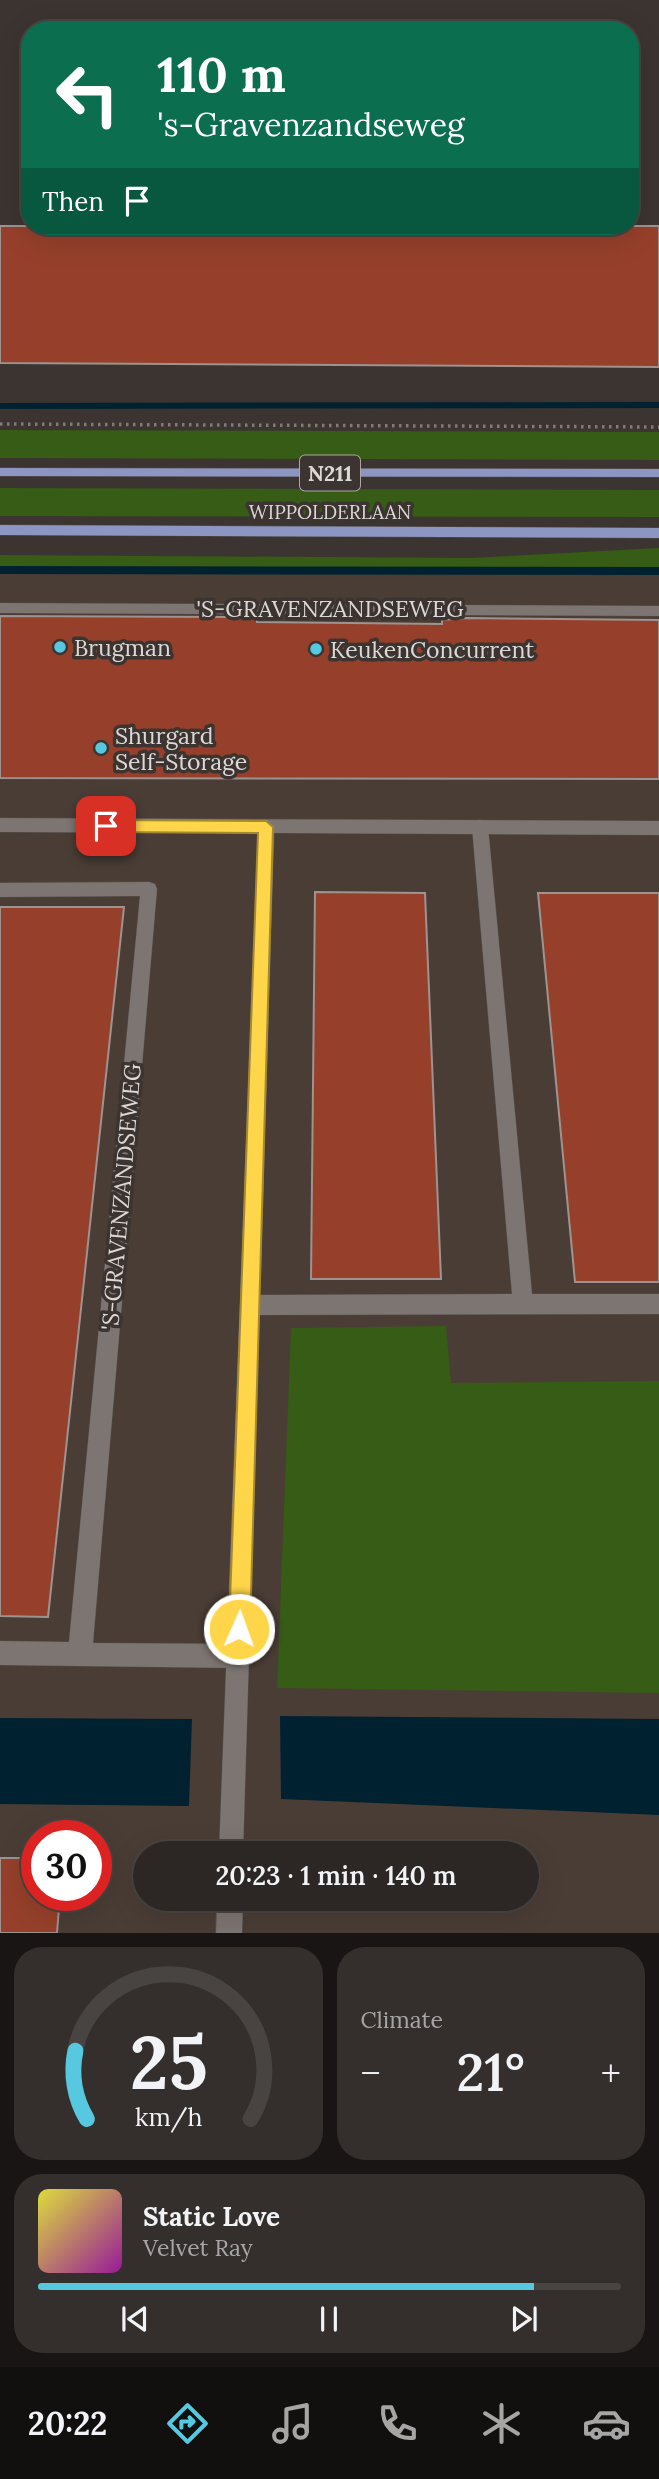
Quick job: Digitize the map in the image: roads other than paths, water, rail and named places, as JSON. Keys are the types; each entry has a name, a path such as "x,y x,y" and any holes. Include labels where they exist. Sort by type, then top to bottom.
{"main road":[{"name":"WIPPOLDERLAAN","path":"0,472 659,474"},
{"name":"WIPPOLDERLAAN","path":"0,530 659,533"}],"street":[{"name":"'S-GRAVENZANDSEWEG","path":"0,608 659,611"},
{"path":"0,825 659,828"},
{"path":"231,1841 266,827"},
{"path":"480,827 523,1304"},
{"name":"'S-GRAVENZANDSEWEG","path":"0,890 149,889 80,1654"},
{"path":"250,1305 659,1304"},
{"path":"0,1653 238,1656"},
{"path":"229,1933 230,1911"}],"water":[{"path":"280,1716 659,1719 659,1815 281,1799"},
{"path":"0,1718 192,1719 189,1806 0,1804"}],"waterway":[{"path":"0,406 659,405"},
{"path":"0,570 659,571"}],"place":[{"name":"Brugman","path":"60,647"},
{"name":"KeukenConcurrent","path":"316,649"},
{"name":"Shurgard Self-Storage","path":"101,748"}]}
